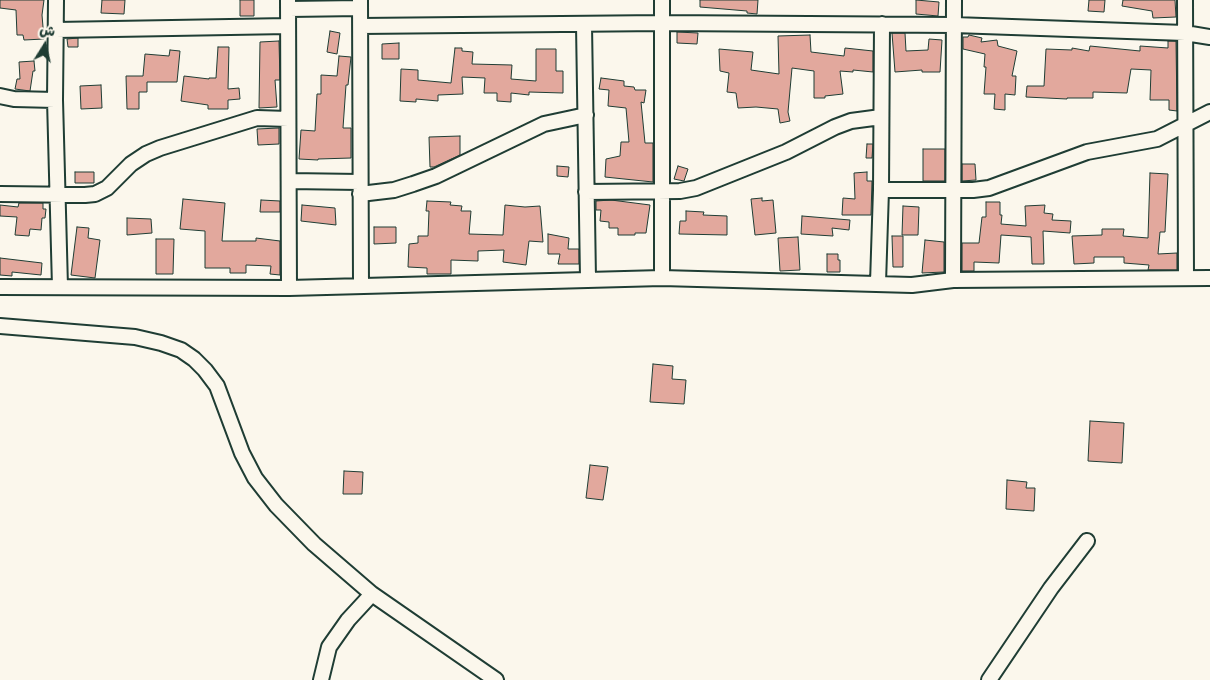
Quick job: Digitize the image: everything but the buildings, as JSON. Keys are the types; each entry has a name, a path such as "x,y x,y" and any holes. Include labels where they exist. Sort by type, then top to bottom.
{"street":[{"path":"56,0 55,100 60,287"},
{"path":"662,0 662,278"},
{"path":"953,280 954,0"},
{"path":"1185,0 1186,278"},
{"path":"289,288 288,4 360,4 361,285"},
{"path":"361,26 662,23 882,24 1185,33 1210,37"},
{"path":"878,283 881,190 882,24"},
{"path":"584,25 588,279"},
{"path":"56,30 288,26"},
{"path":"0,96 55,100"},
{"path":"881,190 988,188 1087,152 1157,139 1210,112"},
{"path":"289,181 394,190 444,172 544,124 586,115"},
{"path":"586,192 696,188 786,152 835,127 851,121 881,117"},
{"path":"0,194 95,194 107,188 132,164 146,154 160,148 257,118 288,119"},
{"path":"0,287 289,288 662,278 912,285 953,280 1210,278"},
{"path":"0,326 135,337 181,350 194,359 217,386 242,454 255,478 276,505 314,544 372,594 496,680"},
{"path":"989,680 1051,588 1087,541"},
{"path":"321,680 329,647 348,620 372,594"}]}
